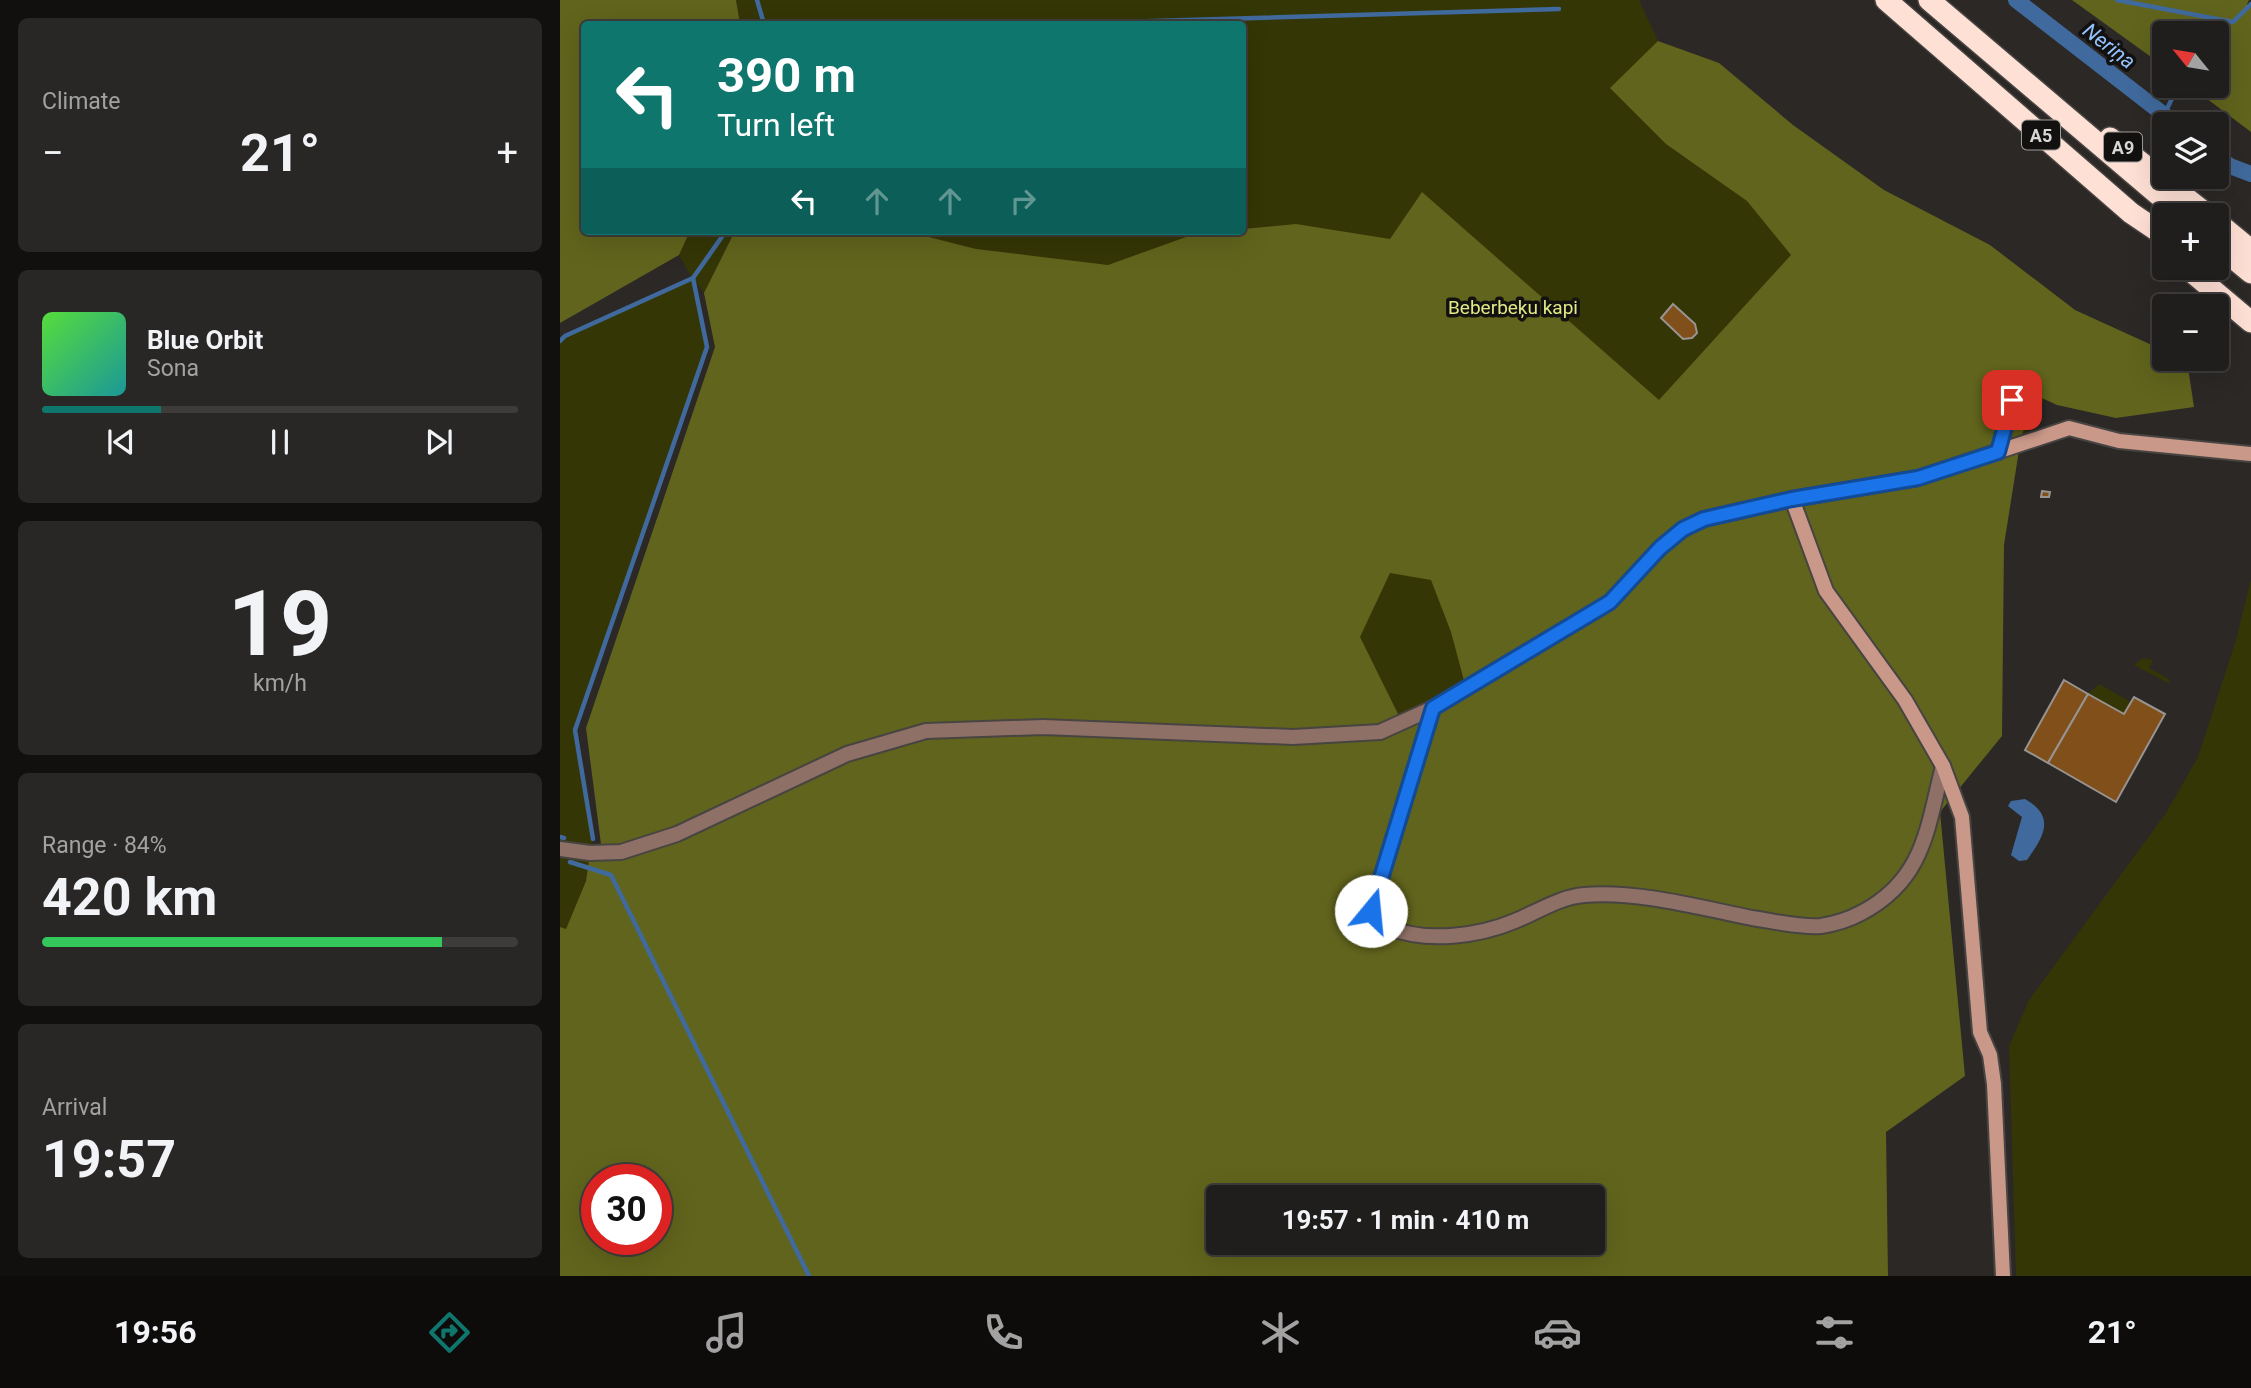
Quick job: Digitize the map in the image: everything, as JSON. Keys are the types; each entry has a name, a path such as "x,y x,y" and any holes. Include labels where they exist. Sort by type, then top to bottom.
{"highway":[{"name":"A5","path":"1886,0 2131,213 2152,227"},
{"name":"A5","path":"1929,0 2168,203"},
{"name":"A9","path":"2032,88 2126,149 2193,203"},
{"path":"2131,213 2152,235"},
{"path":"2229,232 2251,250"},
{"path":"2229,255 2251,273"},
{"path":"2201,280 2251,322"},
{"path":"2218,280 2251,305"}],"street":[{"path":"1998,452 2012,400"},
{"path":"560,849 590,853 621,852 677,834 847,754 926,731 1043,727 1306,736 1380,732 1433,708 1610,602 1660,548 1683,529 1704,519 1792,499 1918,478 2070,428 2119,442 2251,454"},
{"path":"1792,499 1826,591 1905,700 1943,766 1962,817 1979,1032 1990,1055 1994,1084 2003,1276"},
{"path":"1433,708 1371,911 1387,928 1415,934 1460,935 1511,923 1569,897 1586,894 1647,898 1776,922 1820,926 1858,915 1881,902 1900,886 1914,867 1924,840 1943,766"}],"green space":[{"path":"560,0 736,0 740,21 581,21 581,235 688,235 679,255 560,323"},
{"name":"Beberbeķu kapi","path":"736,0 1639,0 1658,41 1646,54 2059,373 2020,444 1610,602 1380,732 586,728 715,347 704,293 694,280 707,347 575,730 593,839 586,881 566,929 560,927 560,342 565,336 692,278 679,255 688,235 1246,235 1246,21 740,21"},
{"path":"2072,0 2249,0 2251,132 2229,115 2229,112 2224,112 2206,98 2230,98 2230,21 2152,21 2152,58"},
{"path":"1658,41 1719,63 1793,125 1884,190 1990,245 2075,310 2152,345 2152,371 2189,371 2194,407 2116,418 2057,405 2033,394 2020,444 2004,545 2002,736 1940,812 1965,1076 1886,1132 1888,1276 560,1276 560,927 566,929 586,881 590,853 602,852 586,728 715,347 704,293 733,235 921,235 976,249 1108,265 1192,235 1246,235 1246,229 1296,224 1390,239 1422,192 1659,400 1791,255 1747,201 1666,144 1610,88","holes":["1390,573 1431,580 1451,632 1466,688 1402,722 1360,637"]},
{"path":"2251,579 2251,1276 2016,1276 2009,1046 2029,1000 2166,813 2198,757 2236,640"},
{"path":"2143,658 2153,660 2149,668 2170,680 2168,683 2134,665"},
{"path":"2099,684 2131,702 2124,714 2088,694"}],"water":[{"path":"2025,799 2041,813 2044,827 2027,860 2019,861 2011,855 2022,817 2008,806 2011,801"}],"building":[{"path":"1673,304 1695,324 1697,333 1692,338 1683,339 1661,318"},
{"path":"2042,491 2050,492 2049,497 2041,497"},
{"path":"2064,680 2088,694 2048,763 2025,750"},
{"path":"2088,694 2124,714 2134,697 2165,714 2116,802 2048,763"}],"waterway":[{"path":"757,0 763,21"},
{"name":"Neriņa","path":"2016,0 2161,112"},
{"path":"2117,0 2233,22 2251,4"},
{"path":"1153,21 1559,9"},
{"path":"2165,112 2172,98"},
{"name":"Neriņa","path":"2229,165 2251,174"},
{"path":"560,341 565,336 693,278 723,235"},
{"path":"593,839 575,730 707,347 693,278"},
{"path":"560,837 564,838"},
{"path":"570,862 611,875 809,1276"}],"route":[{"path":"1371,911 1433,708 1610,602 1660,548 1683,529 1704,519 1792,499 1918,478 1998,452 2012,400"}]}
